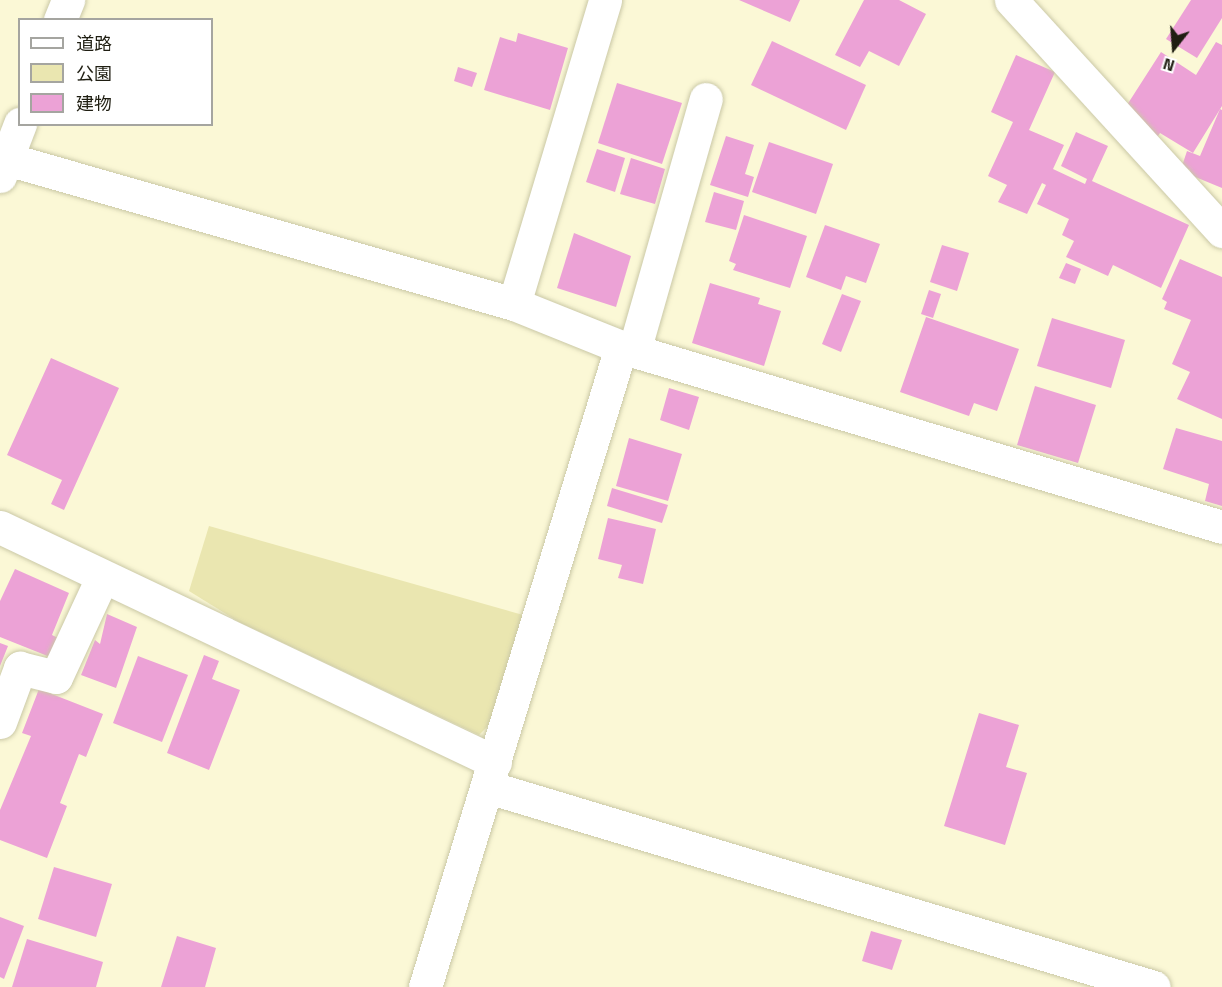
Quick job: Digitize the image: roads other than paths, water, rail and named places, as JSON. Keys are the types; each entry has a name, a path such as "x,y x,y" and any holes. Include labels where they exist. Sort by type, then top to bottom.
{"street":[{"path":"61,18 68,0"},
{"path":"514,304 605,0"},
{"path":"1011,0 1222,231"},
{"path":"426,987 491,774 706,99"},
{"path":"19,126 2,164 514,304 627,349 1222,527"},
{"path":"0,527 491,774 1154,987"},
{"path":"0,722 20,668 56,677 102,578"}]}
